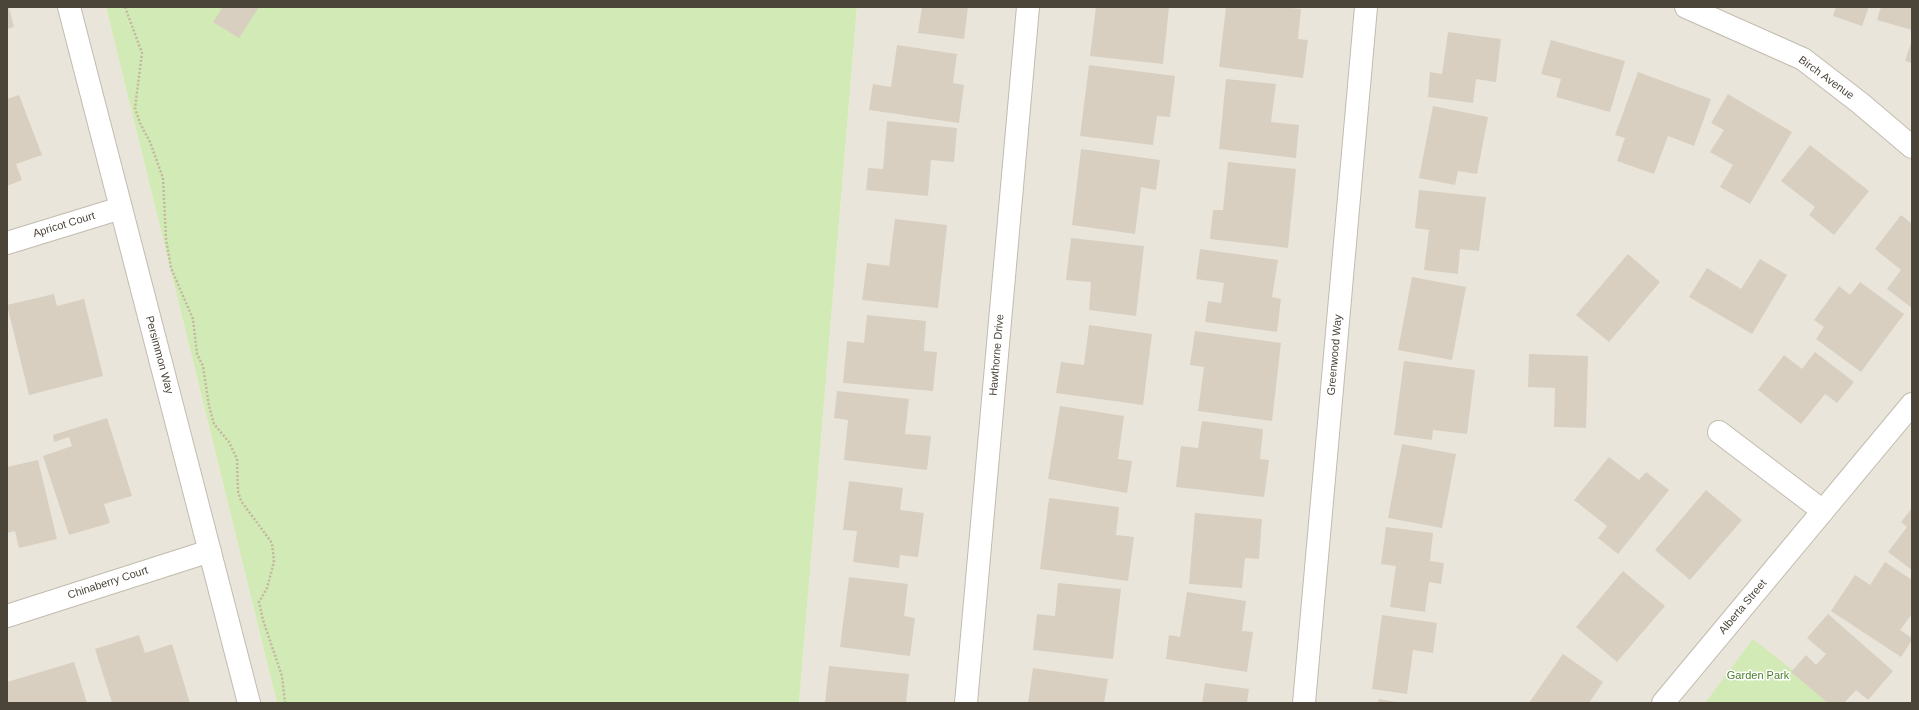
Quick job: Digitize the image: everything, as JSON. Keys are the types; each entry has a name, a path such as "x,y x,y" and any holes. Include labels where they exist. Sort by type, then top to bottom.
{"street":[{"name":"Persimmon Way","path":"69,7 249,703"},
{"name":"Hawthorne Drive","path":"966,703 1028,7"},
{"name":"Greenwood Way","path":"1304,703 1366,7"},
{"name":"Birch Avenue","path":"1686,7 1719,13 1803,59 1860,103 1912,147"},
{"name":"Apricot Court","path":"7,243 121,208"},
{"name":"Alberta Street","path":"1663,703 1912,404"},
{"path":"1719,432 1823,511"},
{"name":"Chinaberry Court","path":"7,616 210,551"}],"path":[{"path":"125,7 142,53 136,108 140,123 150,142 163,178 166,238 171,268 193,319 197,354 203,366 208,406 214,424 229,442 237,459 238,491 241,500 272,543 274,562 266,588 259,602 263,620 282,676 285,703"}],"shaded area":[{"path":"7,7 106,7 277,703 7,703"},
{"path":"857,7 1912,7 1912,703 799,703"}],"green space":[{"path":"106,7 857,7 799,703 277,703"},
{"name":"Garden Park","path":"1753,639 1834,703 1705,703"}],"building":[{"path":"7,7 9,7 14,27 7,29"},
{"path":"223,7 259,7 239,38 213,22"},
{"path":"922,7 968,7 964,39 918,33"},
{"path":"1096,7 1169,7 1163,64 1090,56"},
{"path":"1226,7 1281,7 1301,9 1298,39 1308,40 1303,78 1219,67"},
{"path":"1836,7 1869,7 1862,26 1833,16"},
{"path":"1881,7 1912,7 1912,30 1877,20"},
{"path":"1448,32 1501,39 1496,82 1476,79 1473,103 1428,97 1430,72 1442,74"},
{"path":"1551,40 1625,61 1610,112 1556,97 1561,79 1541,74"},
{"path":"1912,40 1912,63 1905,61"},
{"path":"897,45 957,54 953,83 964,85 959,123 869,110 873,84 891,87"},
{"path":"1089,65 1175,76 1170,117 1157,116 1153,145 1080,136"},
{"path":"1638,72 1711,99 1694,146 1668,136 1654,174 1617,161 1625,138 1615,135"},
{"path":"1226,79 1276,84 1271,122 1299,125 1296,158 1219,149"},
{"path":"1728,94 1792,132 1750,204 1720,187 1733,165 1710,152 1724,130 1711,123"},
{"path":"19,95 42,155 16,164 22,180 7,186 7,99"},
{"path":"1433,106 1488,117 1477,174 1458,171 1455,185 1419,178"},
{"path":"887,121 957,128 954,162 931,160 928,196 866,190 868,168 883,169"},
{"path":"1810,145 1869,191 1834,235 1809,215 1815,207 1781,181"},
{"path":"1081,149 1160,160 1156,190 1141,187 1135,234 1072,225"},
{"path":"1228,162 1296,169 1288,248 1210,239 1213,210 1223,210"},
{"path":"1419,190 1486,197 1479,251 1460,249 1458,274 1424,270 1429,230 1415,228"},
{"path":"1901,215 1912,224 1912,308 1887,289 1901,270 1875,249"},
{"path":"895,219 947,225 938,308 862,300 867,263 889,266"},
{"path":"1071,238 1144,246 1136,316 1089,310 1091,282 1066,280"},
{"path":"1200,249 1278,260 1272,297 1281,299 1277,332 1205,322 1208,301 1221,303 1224,283 1196,279"},
{"path":"1628,254 1660,282 1609,342 1576,315"},
{"path":"1760,259 1787,275 1752,334 1689,297 1707,268 1741,289"},
{"path":"1412,277 1466,287 1452,360 1398,350"},
{"path":"1860,282 1904,314 1861,372 1816,339 1824,327 1814,320 1839,286 1850,295"},
{"path":"54,294 57,306 84,299 103,376 29,395 7,305"},
{"path":"867,315 926,321 924,351 937,352 933,391 843,383 847,341 864,343"},
{"path":"1089,325 1152,334 1143,405 1056,393 1061,362 1084,365"},
{"path":"1195,331 1281,343 1272,421 1198,411 1204,367 1190,365"},
{"path":"1815,352 1854,382 1837,403 1825,394 1801,424 1758,390 1784,355 1802,369"},
{"path":"1529,354 1588,356 1586,428 1554,427 1555,388 1528,387"},
{"path":"1404,361 1475,370 1467,434 1433,430 1432,440 1394,435"},
{"path":"837,391 909,399 905,434 931,436 927,470 844,460 848,420 834,418"},
{"path":"1060,406 1124,416 1118,459 1132,461 1127,493 1048,479"},
{"path":"107,418 132,496 104,504 110,523 69,535 43,456 72,446 69,437 54,442 53,435"},
{"path":"1202,421 1263,429 1260,459 1269,460 1264,497 1176,487 1181,446 1198,448"},
{"path":"1402,444 1456,454 1442,528 1388,518"},
{"path":"1609,457 1639,480 1646,472 1669,490 1618,554 1598,538 1607,526 1574,500"},
{"path":"38,460 57,539 19,548 15,531 7,533 7,467"},
{"path":"849,481 903,488 900,510 924,513 918,557 900,555 899,568 853,562 857,531 843,530"},
{"path":"1706,490 1742,520 1690,580 1655,550"},
{"path":"1049,498 1119,507 1116,535 1134,537 1128,581 1040,569"},
{"path":"1912,508 1912,570 1888,552 1907,527 1901,522"},
{"path":"1195,513 1262,519 1259,559 1245,558 1242,588 1189,584"},
{"path":"1386,527 1433,533 1430,561 1444,563 1441,584 1429,582 1425,612 1390,607 1396,566 1381,564"},
{"path":"1885,562 1912,580 1912,614 1900,630 1912,638 1912,640 1901,657 1831,611 1855,575 1870,585"},
{"path":"1623,571 1665,606 1617,662 1576,627"},
{"path":"849,577 908,584 904,616 915,618 910,656 840,647"},
{"path":"1058,583 1121,589 1113,659 1033,650 1037,614 1055,616"},
{"path":"1187,592 1246,601 1242,631 1253,632 1247,672 1166,659 1169,635 1180,637"},
{"path":"1828,614 1893,671 1868,700 1856,690 1844,703 1828,703 1791,672 1806,655 1816,665 1826,654 1807,638"},
{"path":"1382,615 1437,623 1433,653 1413,650 1407,694 1372,689"},
{"path":"139,635 145,653 172,644 190,703 112,703 95,649"},
{"path":"1563,654 1603,682 1589,703 1529,703"},
{"path":"74,662 87,703 7,703 7,682"},
{"path":"829,666 909,674 906,703 825,703"},
{"path":"1033,668 1108,679 1104,703 1028,703"},
{"path":"1205,683 1249,689 1247,703 1202,703"},
{"path":"1379,699 1397,702 1397,703 1378,703"}]}
